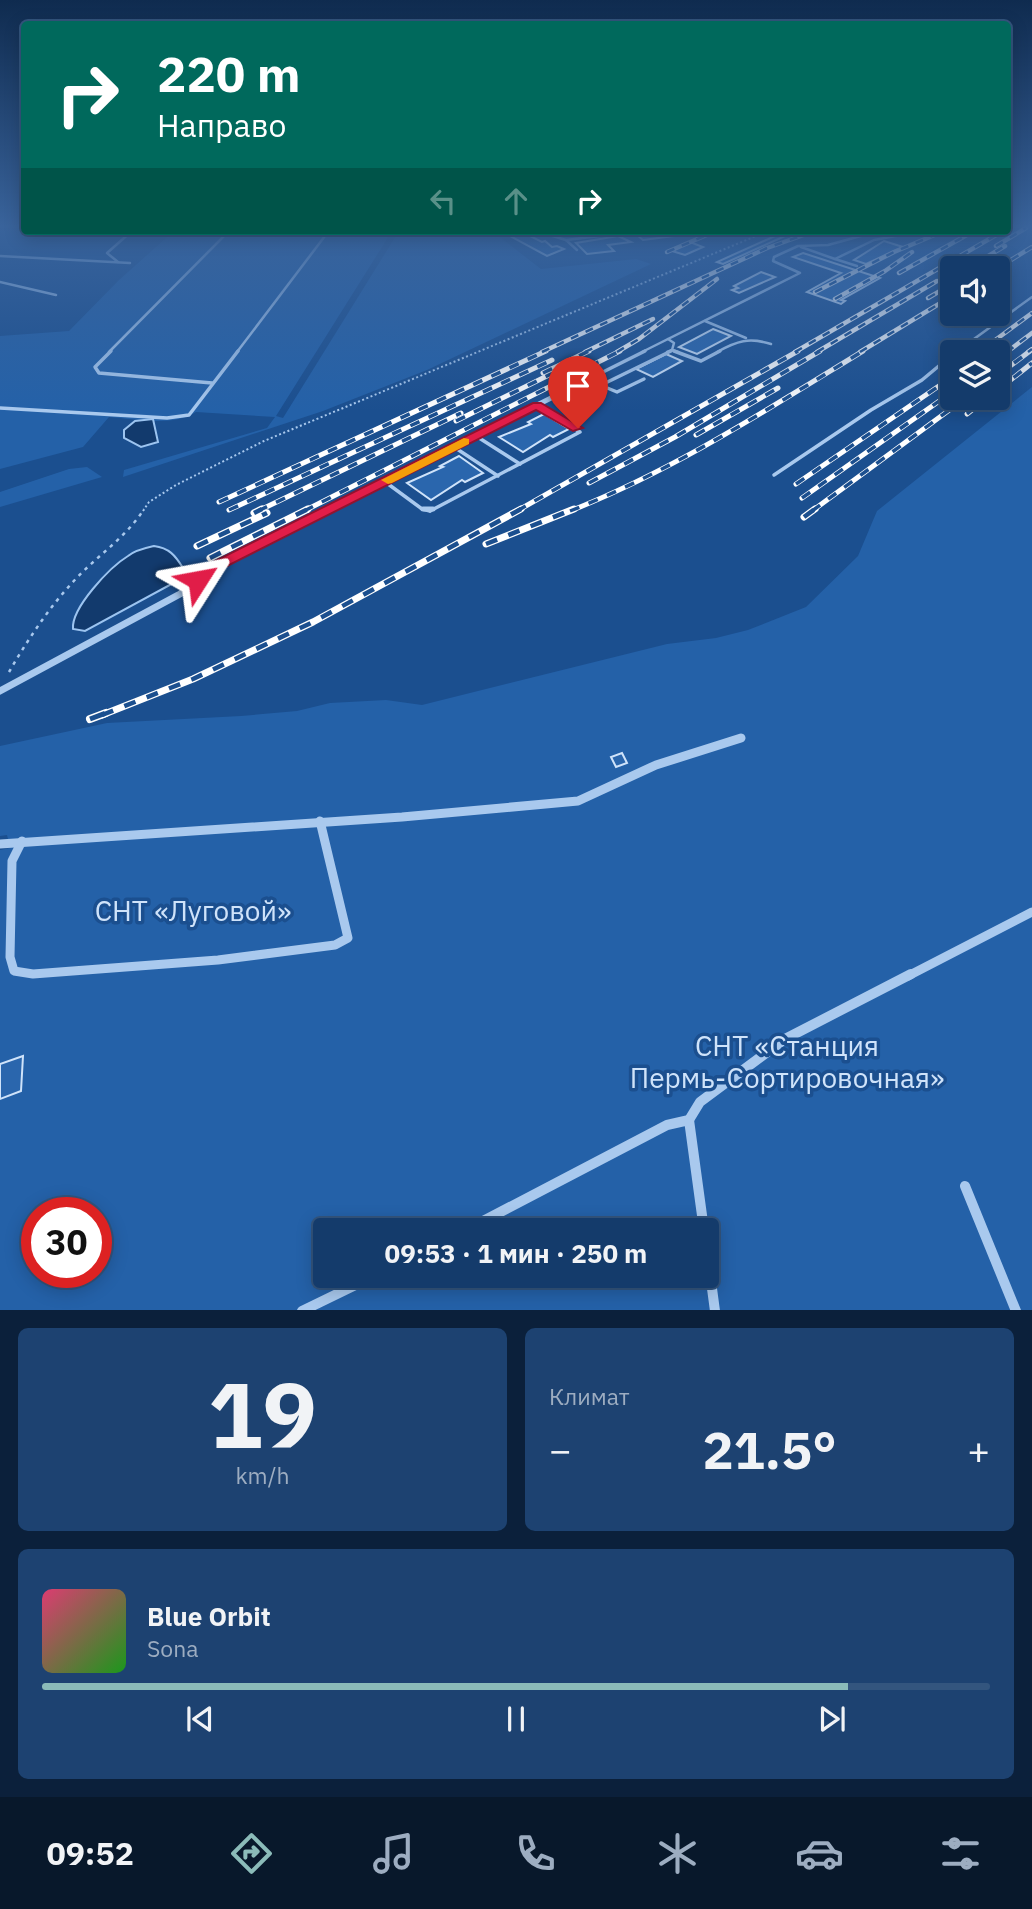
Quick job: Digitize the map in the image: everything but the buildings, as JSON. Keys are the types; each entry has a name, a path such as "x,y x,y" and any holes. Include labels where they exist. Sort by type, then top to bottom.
{"street":[{"path":"0,691 180,594 216,566 565,391"},
{"path":"0,844 402,817 578,801 656,765 741,738"},
{"path":"22,841 12,861 10,957 14,971 33,974 218,960 335,945 348,938 320,821"},
{"path":"702,1218 689,1120 700,1102 785,1039 1032,912"},
{"path":"489,1218 667,1125 689,1120"},
{"path":"965,1185 1016,1310"},
{"path":"304,1310 349,1288"},
{"path":"712,1288 715,1310"}],"lane":[{"path":"31,289 56,295"},
{"path":"172,289 95,368 99,373 212,383"},
{"path":"0,408 167,418 189,415 284,289"},
{"path":"565,391 768,289"},
{"path":"973,340 1032,297"},
{"path":"705,321 746,338"},
{"path":"572,387 586,392 672,350 701,361 746,338 753,337 771,344"},
{"path":"668,340 674,343 672,350"},
{"path":"774,475 871,410 922,380 940,365"},
{"path":"600,385 617,392 644,379"},
{"path":"384,481 422,509 430,511 580,432 537,405"},
{"path":"476,436 520,464"},
{"path":"454,447 498,475"}],"path":[{"path":"6,679 27,642 70,585 100,554 134,526 149,502 176,485 264,441 628,289"}],"green space":[{"path":"110,289 356,289 276,416 283,418 363,289 598,289 427,370 323,411 123,477 124,470 267,428 275,417 196,412 187,417 166,421 109,417 83,447 0,469 0,336 69,331"},
{"path":"1032,387 1032,1310 0,1310 0,850 10,848 7,835 0,836 0,746 107,723 297,711 330,703 386,700 422,705 667,644 716,638 748,630 806,607 858,556 877,511 1003,410 1010,410 1010,405"},
{"path":"87,467 102,477 0,507 0,492 69,469"}],"shaded area":[{"path":"153,419 158,442 141,447 124,438 124,430 135,421"},
{"path":"154,546 168,550 177,559 183,568 179,580 85,631 73,629 78,610 102,578 131,554"}],"railway":[{"path":"542,352 678,289"},
{"path":"617,352 639,339 704,289"},
{"path":"815,292 821,289"},
{"path":"835,299 853,289"},
{"path":"795,352 903,289"},
{"path":"817,352 923,289"},
{"path":"928,298 940,291"},
{"path":"860,352 940,303"},
{"path":"995,340 1032,313"},
{"path":"585,352 653,319"},
{"path":"1010,350 1032,333"},
{"path":"1028,352 1032,349"},
{"path":"219,502 546,351"},
{"path":"543,373 589,351"},
{"path":"304,511 620,351"},
{"path":"517,511 798,351"},
{"path":"589,483 675,437 820,351"},
{"path":"570,511 683,458 863,351"},
{"path":"1010,366 1030,351"},
{"path":"229,510 552,360"},
{"path":"1010,380 1032,363"},
{"path":"456,421 553,373"},
{"path":"796,484 940,385"},
{"path":"696,435 778,388"},
{"path":"802,498 940,400"},
{"path":"812,511 949,410"},
{"path":"967,414 972,410"},
{"path":"258,511 461,413"},
{"path":"258,511 262,509"},
{"path":"304,511 308,509"},
{"path":"102,715 193,679 313,622 521,509"},
{"path":"486,544 574,509"},
{"path":"804,517 815,509"},
{"path":"254,513 258,511"},
{"path":"210,558 304,511"},
{"path":"197,546 267,513"},
{"path":"90,719 106,713"}],"slow traffic":[{"path":"388,480 464,442"}],"route":[{"path":"198,580 216,566 537,405 578,428"}],"park label":[{"name":"СНТ «Луговой»","path":"193,911"},
{"name":"СНТ «Станция Пермь-Сортировочная»","path":"787,1062"}]}
